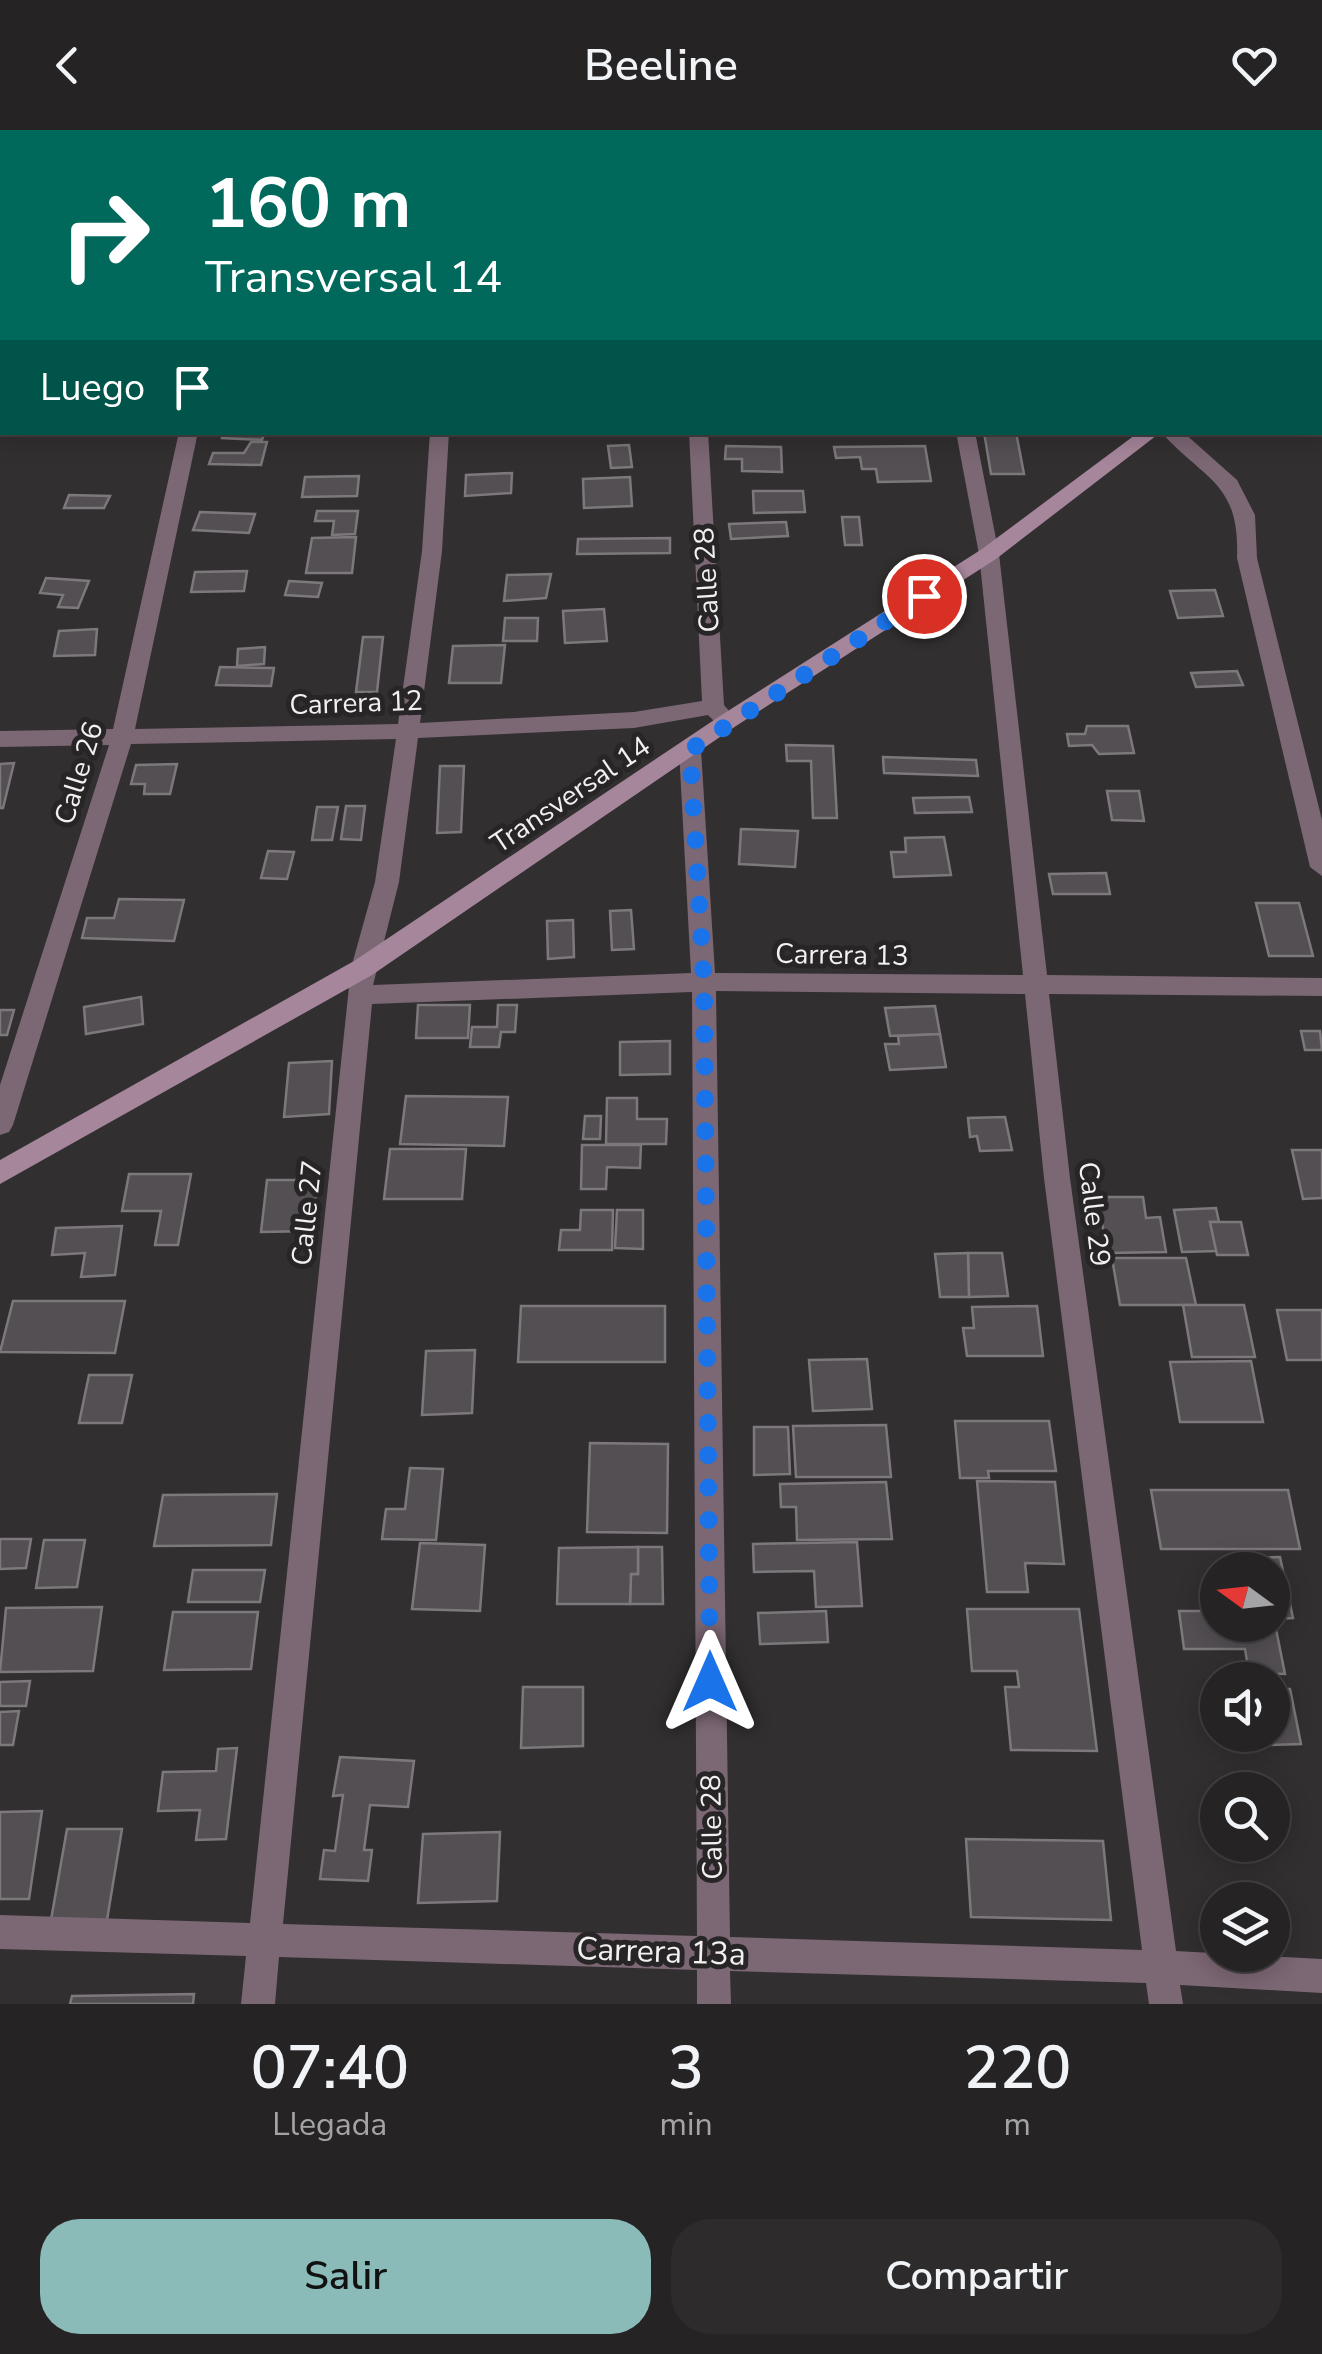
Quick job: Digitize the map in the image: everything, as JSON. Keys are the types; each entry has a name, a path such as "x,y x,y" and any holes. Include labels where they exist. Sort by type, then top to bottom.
{"street":[{"name":"Calle 26","path":"0,1124 122,738 188,435"},
{"name":"Calle 27","path":"258,2004 362,982 387,882 432,551 440,435"},
{"name":"Calle 28","path":"698,435 721,714"},
{"name":"Calle 29","path":"966,435 989,554 1056,1178 1166,2004"},
{"name":"Transversal 14","path":"0,1172 362,982 690,750 721,714 989,554 1148,435"},
{"path":"1174,435 1238,489 1250,523 1246,558 1322,867"},
{"name":"Carrera 12","path":"0,739 406,732 721,714"},
{"name":"Calle 28","path":"690,750 704,982 714,2004"},
{"name":"Carrera 13","path":"362,982 1322,987"},
{"name":"Carrera 13a","path":"0,1932 1161,1967 1322,1976"}],"building":[{"path":"222,435 264,435 262,440 222,438"},
{"path":"984,435 1017,435 1024,474 991,474"},
{"path":"251,442 267,442 261,465 209,464 213,453 244,453"},
{"path":"629,445 632,467 611,468 608,446"},
{"path":"726,446 781,447 782,472 742,471 742,459 725,459"},
{"path":"925,446 931,481 878,482 876,469 862,469 860,457 836,458 834,447"},
{"path":"512,473 511,493 465,496 466,475"},
{"path":"359,476 357,496 302,497 305,477"},
{"path":"630,477 632,506 584,508 583,479"},
{"path":"753,491 803,491 805,512 754,513"},
{"path":"69,495 110,496 104,508 64,508"},
{"path":"317,511 358,511 355,534 332,535 334,521 315,521"},
{"path":"200,512 255,514 249,533 193,530"},
{"path":"842,517 859,517 862,545 845,545"},
{"path":"786,522 788,536 731,539 729,524"},
{"path":"356,537 352,573 306,573 312,538"},
{"path":"670,538 670,553 577,554 578,539"},
{"path":"247,571 244,591 191,592 195,572"},
{"path":"551,574 546,598 504,601 507,575"},
{"path":"46,578 89,581 78,608 58,607 63,595 40,593"},
{"path":"289,581 322,583 318,597 285,595"},
{"path":"1215,590 1223,616 1178,618 1170,591"},
{"path":"604,609 607,641 565,643 563,611"},
{"path":"505,618 538,618 537,641 503,641"},
{"path":"97,629 95,655 54,656 59,631"},
{"path":"363,637 383,637 377,692 356,692"},
{"path":"505,645 501,683 449,683 453,646"},
{"path":"265,647 264,664 237,666 238,649"},
{"path":"220,667 274,668 271,686 216,685"},
{"path":"1237,671 1243,685 1196,687 1191,673"},
{"path":"1087,726 1128,726 1134,753 1099,754 1092,745 1069,746 1067,734 1085,734"},
{"path":"786,745 833,746 837,818 813,818 811,761 787,761"},
{"path":"883,757 976,760 978,776 884,773"},
{"path":"14,763 3,808 0,808 0,764"},
{"path":"177,764 170,794 144,794 145,784 131,784 136,765"},
{"path":"440,766 464,766 461,832 437,833"},
{"path":"1107,791 1139,791 1144,821 1112,820"},
{"path":"969,797 972,812 915,813 913,798"},
{"path":"346,806 365,806 361,840 341,839"},
{"path":"317,807 338,807 332,840 312,840"},
{"path":"741,829 798,831 795,867 739,864"},
{"path":"944,837 951,875 894,877 891,852 906,852 905,838"},
{"path":"268,851 294,852 287,879 261,878"},
{"path":"1106,873 1110,894 1053,894 1049,874"},
{"path":"119,899 184,900 174,941 82,938 87,918 114,918"},
{"path":"1256,903 1299,903 1313,956 1269,956"},
{"path":"631,910 634,949 612,950 610,911"},
{"path":"573,920 574,957 548,959 547,921"},
{"path":"141,997 143,1024 86,1034 84,1007"},
{"path":"418,1005 470,1005 468,1038 416,1038"},
{"path":"498,1005 517,1005 515,1032 501,1032 499,1047 470,1047 472,1027 497,1027"},
{"path":"935,1006 940,1034 890,1036 885,1008"},
{"path":"0,1010 14,1010 7,1035 0,1035"},
{"path":"1301,1031 1320,1031 1322,1050 1305,1050"},
{"path":"940,1034 946,1067 890,1070 885,1044 899,1044 898,1036"},
{"path":"670,1041 670,1074 620,1075 620,1042"},
{"path":"332,1061 329,1114 284,1117 289,1063"},
{"path":"406,1096 508,1097 504,1146 400,1144"},
{"path":"607,1098 637,1098 637,1119 667,1119 666,1144 606,1144"},
{"path":"585,1116 601,1116 600,1139 583,1139"},
{"path":"1005,1117 1012,1150 980,1151 977,1136 970,1137 968,1118"},
{"path":"582,1145 641,1145 640,1168 607,1167 606,1189 581,1189"},
{"path":"390,1149 466,1149 462,1199 384,1199"},
{"path":"1292,1150 1322,1150 1322,1198 1303,1199"},
{"path":"129,1174 191,1174 178,1245 155,1245 161,1211 122,1211"},
{"path":"267,1180 318,1180 312,1231 261,1232"},
{"path":"1098,1197 1143,1197 1146,1218 1160,1217 1166,1252 1107,1253"},
{"path":"1216,1208 1219,1222 1210,1222 1217,1251 1182,1252 1174,1210"},
{"path":"581,1210 613,1210 612,1250 559,1250 561,1230 580,1230"},
{"path":"617,1210 643,1210 643,1249 615,1248"},
{"path":"1210,1222 1241,1222 1248,1255 1217,1255"},
{"path":"122,1226 115,1275 81,1277 85,1253 52,1255 56,1228"},
{"path":"968,1253 1002,1253 1008,1296 969,1297"},
{"path":"968,1253 969,1297 940,1297 935,1254"},
{"path":"1112,1258 1186,1258 1196,1305 1120,1305"},
{"path":"13,1301 125,1301 115,1353 0,1352"},
{"path":"1183,1305 1244,1305 1255,1357 1192,1357"},
{"path":"521,1306 665,1306 665,1362 518,1362"},
{"path":"1037,1306 1043,1356 967,1356 963,1328 974,1328 972,1307"},
{"path":"1277,1310 1322,1310 1322,1360 1287,1360"},
{"path":"475,1350 472,1413 422,1415 426,1351"},
{"path":"867,1359 872,1409 813,1411 809,1360"},
{"path":"1251,1361 1263,1422 1180,1422 1170,1362"},
{"path":"89,1375 132,1375 122,1423 79,1423"},
{"path":"955,1421 1049,1421 1056,1471 988,1471 989,1478 960,1478"},
{"path":"886,1425 891,1477 796,1477 793,1426"},
{"path":"754,1427 788,1427 790,1474 754,1475"},
{"path":"590,1443 668,1444 667,1533 587,1532"},
{"path":"410,1468 443,1469 436,1540 382,1539 386,1509 405,1509"},
{"path":"977,1481 1055,1482 1064,1564 1025,1563 1028,1592 987,1592"},
{"path":"886,1482 892,1539 797,1540 796,1507 781,1507 780,1484"},
{"path":"1151,1490 1288,1490 1300,1549 1161,1549"},
{"path":"277,1494 271,1545 154,1546 163,1495"},
{"path":"0,1539 31,1539 26,1568 0,1569"},
{"path":"44,1540 85,1540 77,1587 36,1588"},
{"path":"857,1542 862,1606 816,1607 814,1571 754,1572 753,1544"},
{"path":"420,1543 485,1545 480,1611 412,1609"},
{"path":"638,1547 662,1547 663,1604 630,1604 631,1574 638,1574"},
{"path":"638,1547 638,1574 631,1574 630,1604 557,1604 559,1548"},
{"path":"193,1570 265,1570 260,1602 188,1602"},
{"path":"102,1607 93,1671 0,1672 6,1608"},
{"path":"967,1609 1079,1609 1097,1751 1011,1750 1005,1687 1019,1687 1017,1671 972,1671"},
{"path":"826,1611 828,1642 760,1644 758,1613"},
{"path":"1179,1611 1200,1611 1200,1642 1279,1642 1283,1662 1247,1662 1245,1649 1184,1649"},
{"path":"173,1612 258,1612 251,1669 164,1670"},
{"path":"30,1681 26,1706 0,1706 0,1682"},
{"path":"523,1687 583,1687 583,1746 521,1748"},
{"path":"1290,1689 1301,1744 1290,1744"},
{"path":"19,1711 13,1745 0,1745 0,1712"},
{"path":"237,1748 226,1839 196,1840 200,1810 158,1811 163,1772 216,1771 218,1749"},
{"path":"340,1757 414,1761 408,1807 370,1805 364,1850 372,1850 368,1881 320,1879 324,1850 335,1851 343,1795 333,1796"},
{"path":"42,1811 29,1899 0,1899 0,1812"},
{"path":"67,1829 122,1829 107,1920 51,1920"},
{"path":"500,1832 497,1901 418,1903 423,1834"},
{"path":"966,1839 1103,1841 1111,1920 971,1917"},
{"path":"194,1994 193,2004 70,2004 72,1996"}],"route":[{"path":"710,1682 704,982 690,750 924,596"}]}
